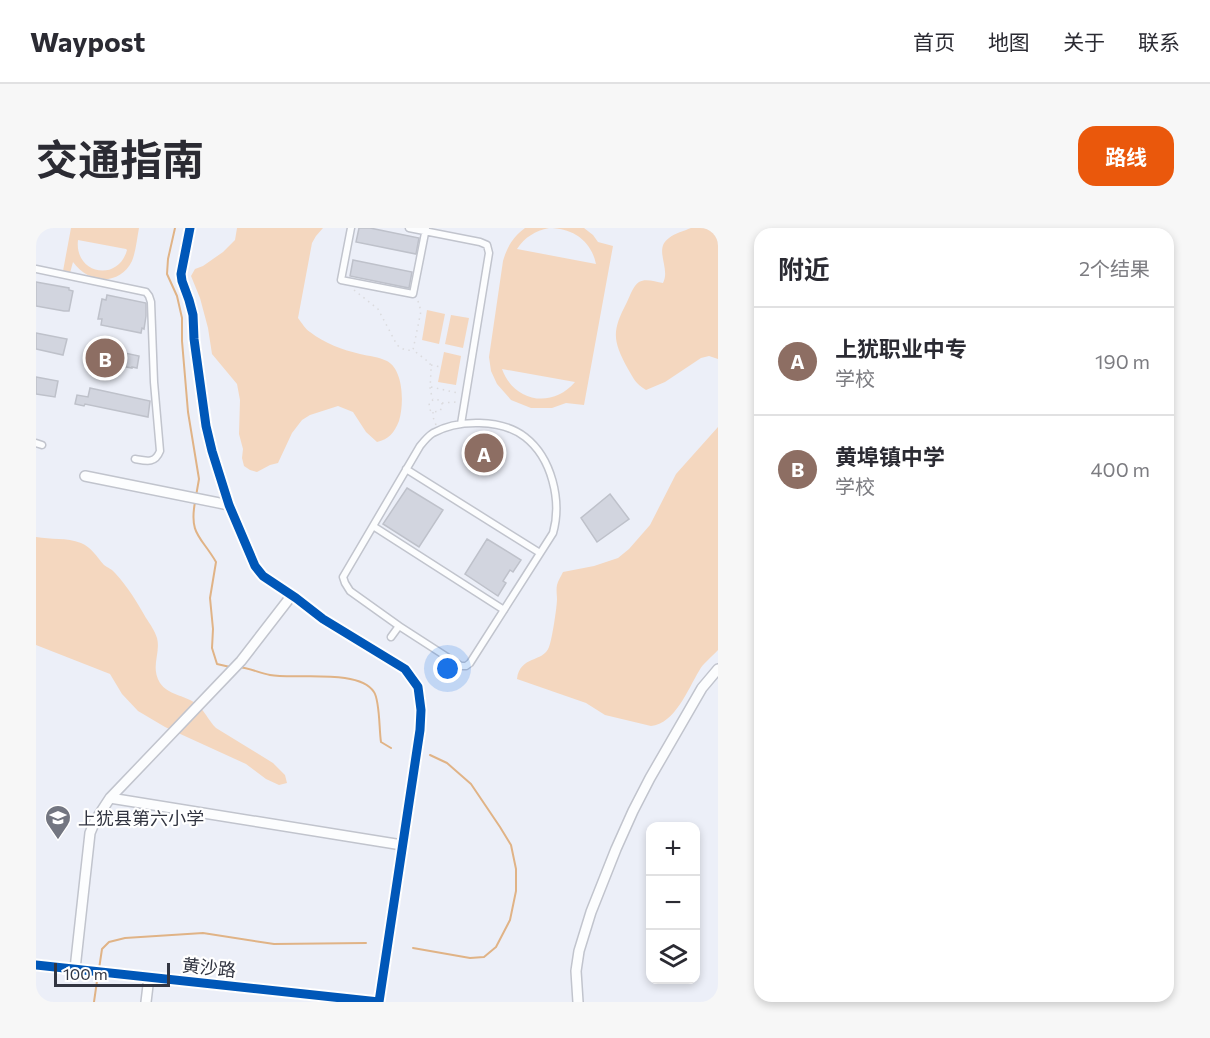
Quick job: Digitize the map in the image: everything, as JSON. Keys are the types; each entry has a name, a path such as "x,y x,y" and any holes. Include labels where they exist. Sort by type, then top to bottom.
{"street":[{"path":"190,228 182,281 193,315 207,426 212,451 229,505 255,566 263,576 323,619 405,669 418,687 421,710 420,730 379,1002"},
{"path":"351,228 341,280 413,294 425,230"},
{"path":"409,228 487,245 489,253 461,424"},
{"path":"36,269 146,292 149,296 160,452 153,460 135,459"},
{"path":"480,423 503,426 524,436 544,458 554,485 556,501 553,533 466,666 461,666 399,626 350,591 343,577 420,446 432,434 461,424 480,423"},
{"path":"406,470 540,553"},
{"path":"85,476 229,505"},
{"path":"373,526 504,610"},
{"path":"75,969 90,833 95,821 110,798 240,661 292,595"},
{"path":"391,637 399,626"},
{"path":"578,1002 576,971 579,951 591,912 616,849 650,778 702,688 718,669"},
{"path":"110,798 402,845"},
{"name":"黄沙路","path":"36,965 379,1002"},
{"path":"146,1002 149,977"}],"path":[{"path":"352,287 378,309 397,345 407,351 413,350 430,363 430,390 433,399"},
{"path":"413,350 421,311 417,300"},
{"path":"430,365 441,367"},
{"path":"430,387 459,393"},
{"path":"433,399 442,403 459,402"},
{"path":"433,399 429,405 436,426"},
{"path":"433,412 440,411 442,403"}],"shaded area":[{"path":"71,228 139,228 132,261 119,275 112,278 95,278 79,269 73,262 70,273 63,271","holes":["78,240 126,249 122,260 115,267 98,270 89,267 83,261 79,252"]},
{"path":"237,228 323,228 312,243 298,318 308,331 327,343 387,361 393,366 400,380 402,406 399,421 388,437 377,442 366,432 353,412 338,406 302,420 292,433 278,463 257,472 244,466 239,434 240,400 237,384 212,354 200,298 191,276 195,269 223,252 235,240"},
{"path":"525,228 549,228 584,228 598,242 613,246 584,405 566,403 552,408 531,408 511,400 497,384 491,371 489,357 503,261 511,243","holes":["549,228 573,233 585,242 596,264 517,249 523,241 535,233","502,369 575,382 566,391 556,396 534,398 515,389"]},
{"path":"691,228 718,228 718,359 709,356 701,358 665,382 646,390 633,378 623,359 617,343 617,328 632,291 639,282 645,280 663,283 665,271 662,248 664,242"},
{"path":"427,310 445,314 439,344 422,340"},
{"path":"451,315 469,318 463,348 445,344"},
{"path":"444,352 461,356 456,385 438,382"},
{"path":"718,427 718,650 701,668 674,712 660,724 651,726 605,715 586,703 517,679 522,666 542,655 549,647 556,609 557,585 563,572 594,566 618,558 629,549 650,525 676,474"},
{"path":"36,537 81,543 114,572 132,595 156,635 158,644 156,671 163,687 191,700 198,705 216,728 273,763 285,775 287,783 279,785 266,779 246,764 165,727 138,711 122,694 110,674 36,645"}],"building":[{"path":"359,228 370,228 419,238 416,254 356,242"},
{"path":"353,260 412,272 409,288 350,276"},
{"path":"36,282 69,288 73,291 69,311 36,306"},
{"path":"107,295 146,303 144,329 142,328 141,333 101,325 102,319 98,319 102,299 106,300"},
{"path":"36,333 67,339 63,355 36,349"},
{"path":"97,347 139,356 137,368 95,360"},
{"path":"36,377 58,381 55,397 36,394"},
{"path":"90,388 150,401 148,417 75,404 77,395 88,397"},
{"path":"407,488 443,510 419,547 383,524"},
{"path":"610,494 629,519 597,542 581,518"},
{"path":"487,539 521,560 513,572 510,570 503,581 506,583 498,596 465,574"}],"waterway":[{"path":"175,228 167,274 177,296 182,318 188,412 199,479 196,496"},
{"path":"195,502 195,529 216,562 210,598 212,648 217,664 230,667"},
{"path":"238,667 270,675 341,677 366,685 376,696 381,742 391,748"},
{"path":"413,948 470,958 484,957 496,947 510,920 516,891 516,869 511,845 500,827 471,784 447,763 430,755"},
{"path":"99,969 102,949 109,942 125,938 203,933 274,944 366,943"},
{"path":"94,1002 98,974"}],"cycle path":[{"path":"36,965 379,1002 420,730 421,710 418,687 405,669 323,619 263,576 255,566 229,505 206,426 193,315 181,274 190,228"}],"place":[{"name":"黄埠镇中学","path":"105,358"},
{"name":"上犹职业中专","path":"484,453"},
{"name":"上犹县第六小学","path":"58,841"}]}
